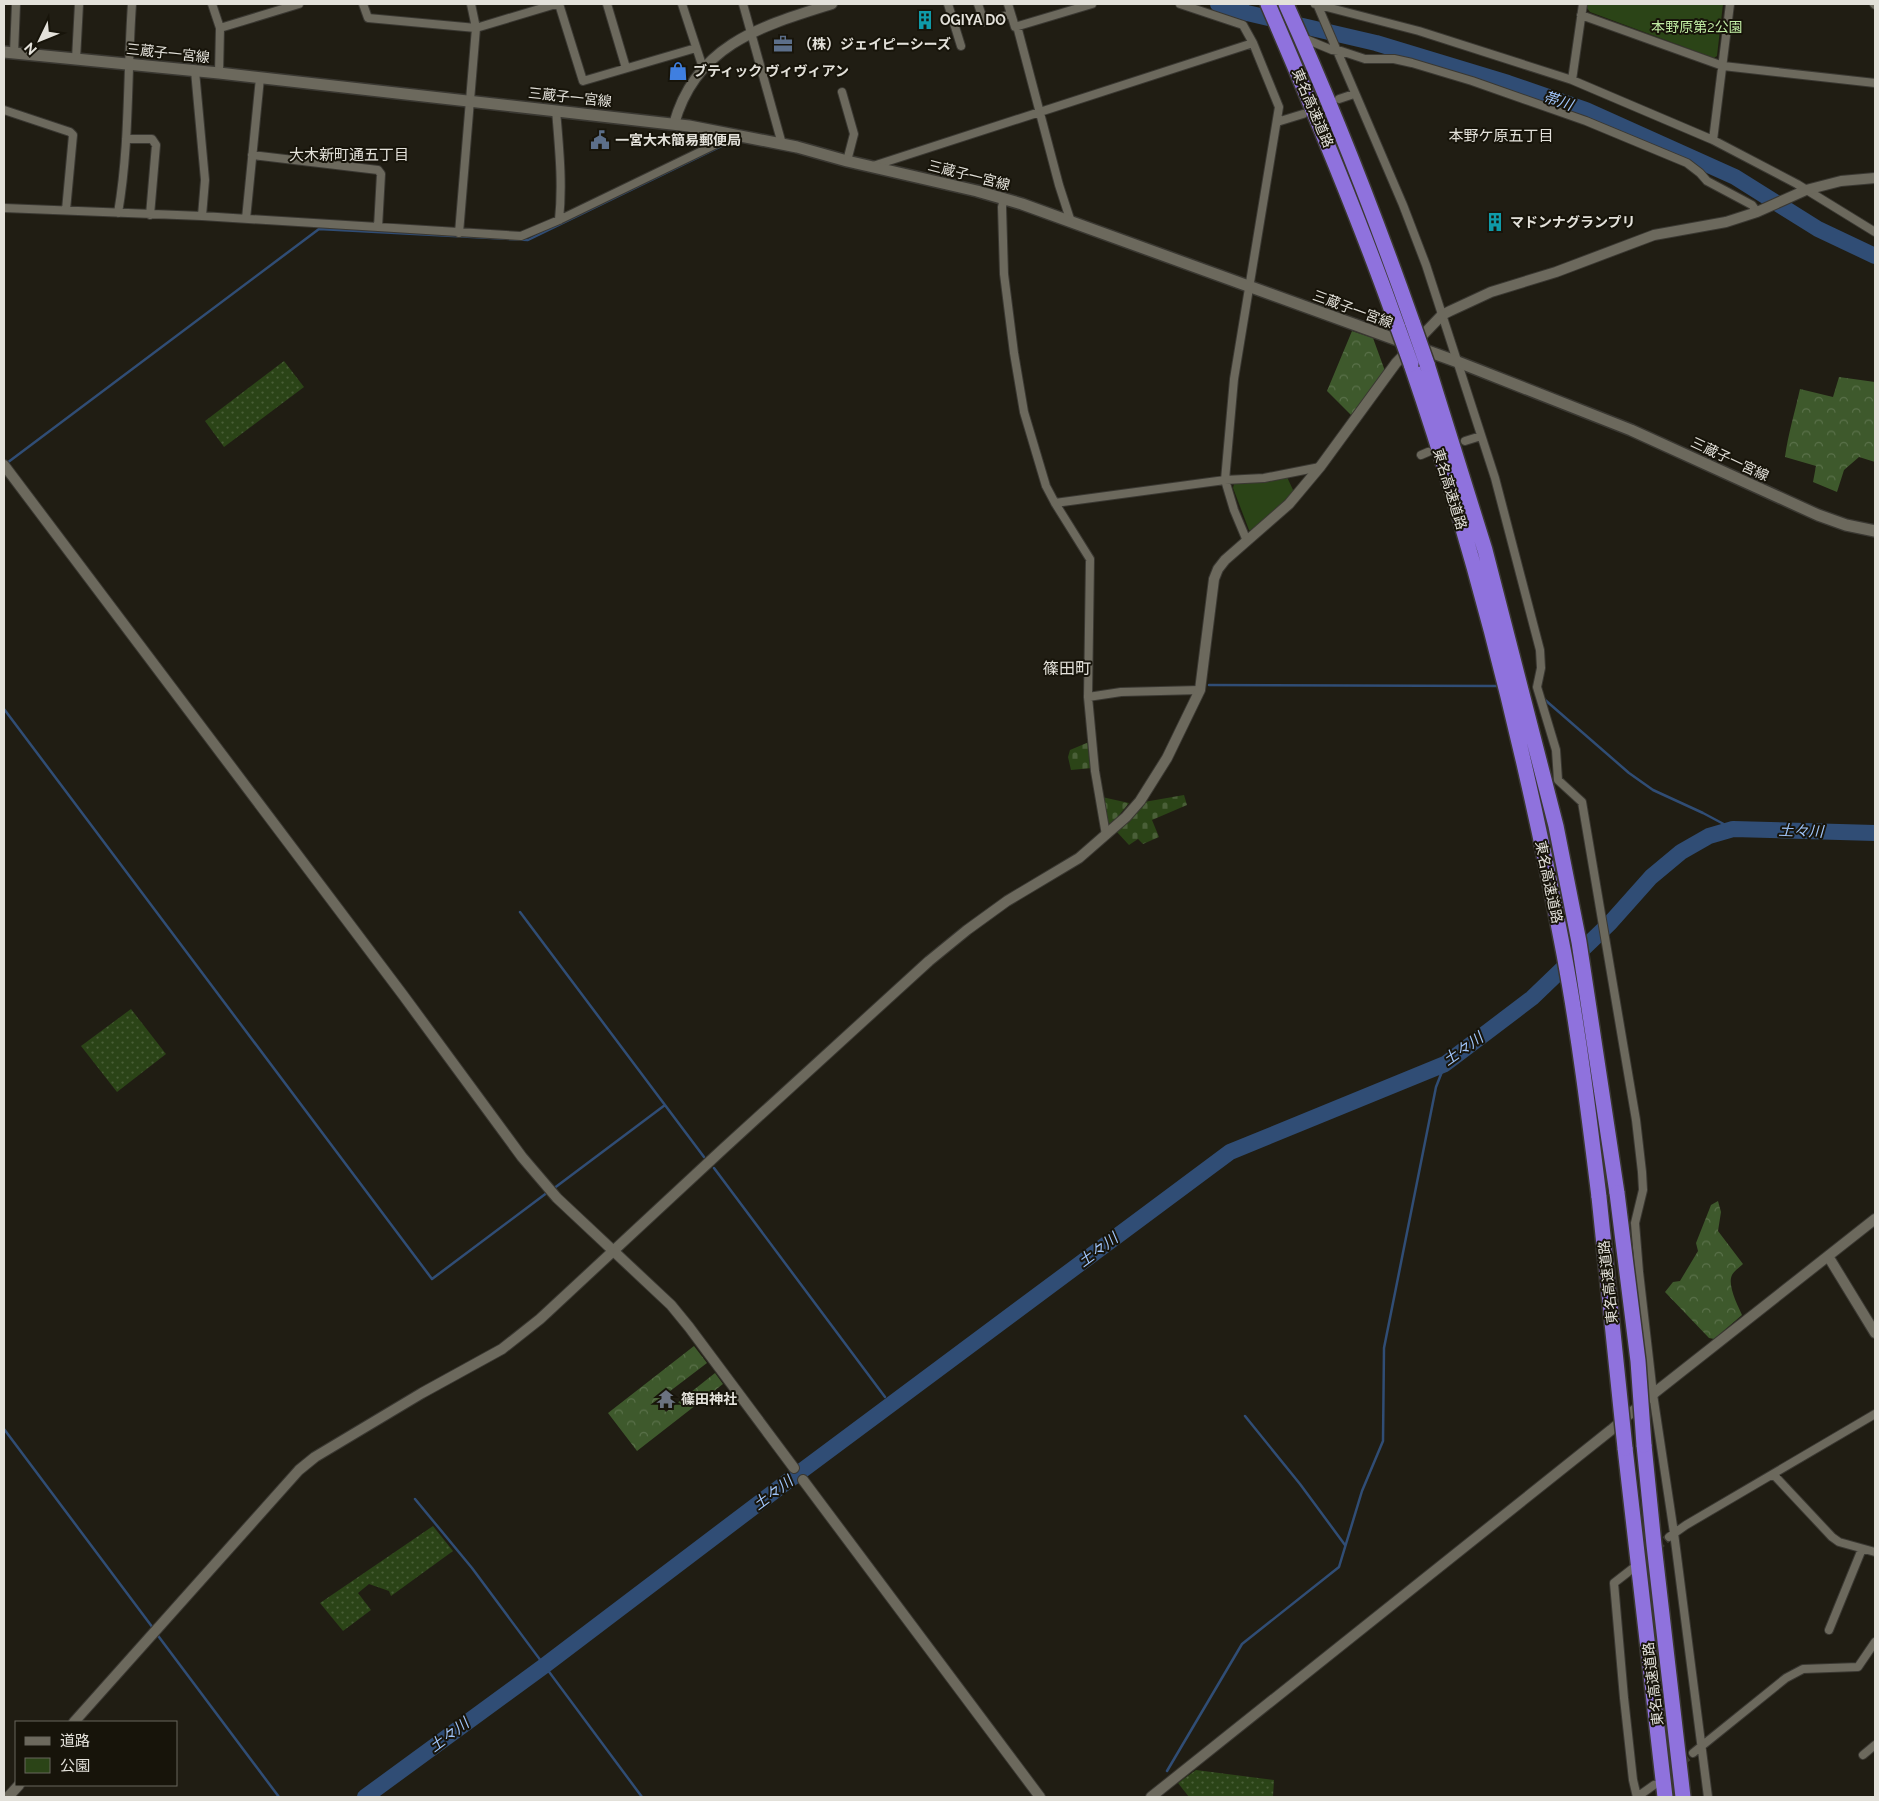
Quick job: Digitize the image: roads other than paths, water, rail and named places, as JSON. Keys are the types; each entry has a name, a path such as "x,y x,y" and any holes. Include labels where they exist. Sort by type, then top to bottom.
{"highway":[{"name":"東名高速道路","path":"1268,4 1319,122 1372,254 1411,364 1448,481 1503,678 1530,792 1564,955 1580,1054 1599,1197 1625,1448 1666,1797"},
{"name":"東名高速道路","path":"1286,4 1386,247 1427,364 1485,550 1519,675 1556,826 1579,942 1618,1193 1638,1362 1654,1545 1683,1797"}],"main road":[{"name":"三蔵子一宮線","path":"9,52 219,73 674,124 782,144 847,162 977,191 1004,198 1412,347 1458,362 1631,430 1818,515 1846,525 1875,531"}],"street":[{"path":"9,52 16,4"},
{"path":"76,59 79,4"},
{"path":"118,213 126,139 132,4"},
{"path":"212,4 220,28 219,73"},
{"path":"220,28 287,5 299,4"},
{"path":"364,4 368,18 476,28 558,4 584,81 696,48"},
{"path":"459,233 476,28 471,4"},
{"path":"607,4 626,68"},
{"path":"682,4 703,68"},
{"path":"742,4 782,144"},
{"path":"674,124 678,110 703,68 727,47 751,32 832,4"},
{"path":"948,4 961,46"},
{"path":"978,4 984,22 1011,14"},
{"path":"1008,4 1014,27 1092,4"},
{"path":"1180,4 1243,25 1253,43 1279,108 1234,379 1225,480 1234,510 1247,541"},
{"path":"1572,80 1582,4"},
{"path":"1713,140 1730,4"},
{"path":"1317,6 1426,265 1495,478 1540,650 1541,668 1537,687 1556,750 1558,780 1582,802 1636,1120 1643,1190 1635,1222 1652,1394 1708,1797"},
{"path":"1317,6 1420,31 1572,80 1713,140 1798,184 1801,192 1875,232"},
{"path":"1581,15 1723,66 1875,83"},
{"path":"1017,26 1059,185 1071,222"},
{"path":"1301,38 1365,58 1394,59 1472,80 1586,120 1687,163 1707,181 1752,205 1756,212"},
{"path":"871,167 1253,43"},
{"path":"194,71 205,180 202,216"},
{"path":"246,219 260,78"},
{"path":"842,92 854,134 847,162"},
{"path":"1339,99 1354,94"},
{"path":"4,110 70,132 73,135 66,210"},
{"path":"556,110 561,164 559,220"},
{"path":"1277,122 1303,114"},
{"path":"4,208 202,216 521,236 559,220 735,135"},
{"path":"126,139 152,139 156,145 150,214"},
{"path":"252,155 378,170 381,174 378,227"},
{"path":"75,1721 299,1470 315,1457 414,1398 502,1349 540,1319 722,1149 929,961 967,930 1007,902 1079,858 1126,817 1140,801 1167,758 1200,690 1214,579 1218,569 1225,560 1289,504 1368,404 1396,363 1442,315 1492,292 1569,268 1654,235 1726,222 1756,212 1801,192 1841,181 1875,178"},
{"path":"1004,198 1002,207 1004,274 1024,412 1046,486 1090,559 1088,697 1095,771 1106,835"},
{"path":"1465,441 1481,436"},
{"path":"4,465 402,994 522,1158 557,1198 670,1306 689,1327 1040,1797"},
{"path":"1055,503 1225,480 1264,478 1320,467"},
{"path":"1088,697 1121,692 1200,690"},
{"path":"1151,1797 1611,1430 1652,1394 1875,1219"},
{"path":"1828,1256 1875,1332"},
{"path":"1671,1535 1875,1414"},
{"path":"1774,1475 1832,1537 1839,1542 1875,1552"},
{"path":"1829,1630 1862,1549"},
{"path":"1632,1569 1614,1582 1624,1698 1633,1780 1637,1797 1654,1785"},
{"path":"1693,1753 1786,1678 1803,1669 1858,1667 1875,1642"},
{"path":"1863,1755 1875,1745"},
{"path":"8,1797 18,1786"}],"waterway":[{"name":"帯川","path":"1218,4 1247,13 1376,43 1508,83 1586,110 1735,177 1818,229 1875,256"},
{"path":"7,463 319,229 528,240 728,143"},
{"path":"1209,685 1499,686"},
{"path":"1544,699 1629,773 1653,790 1733,829"},
{"path":"4,709 432,1279 548,1192"},
{"name":"土々川","path":"365,1797 544,1666 784,1484 1230,1152 1445,1064 1532,998 1610,923 1651,877 1681,852 1709,836 1733,829 1875,833"},
{"path":"520,912 704,1157"},
{"path":"1167,1771 1242,1644 1339,1567 1362,1491 1383,1441 1384,1348 1436,1087 1445,1064"},
{"path":"553,1189 665,1105"},
{"path":"714,1168 885,1397"},
{"path":"1245,1416 1300,1484 1345,1545"},
{"path":"4,1429 153,1628"},
{"path":"415,1499 472,1568 642,1797"},
{"path":"156,1633 279,1797"}],"tunnel":[{"path":"1638,1564 1669,1537"},
{"path":"1663,1777 1693,1753"}],"place":[{"name":"OGIYA DO","path":"925,20"},
{"name":"（株）ジェイピーシーズ","path":"783,44"},
{"name":"ブティック ヴィヴィアン","path":"678,71"},
{"name":"一宮大木簡易郵便局","path":"600,140"},
{"name":"マドンナグランプリ","path":"1495,222"},
{"name":"篠田神社","path":"666,1399"}],"district":[{"name":"本野ケ原五丁目","path":"1501,136"},
{"name":"大木新町通五丁目","path":"349,155"},
{"name":"篠田町","path":"1067,668"}],"park label":[{"name":"本野原第2公園","path":"1697,27"}]}
